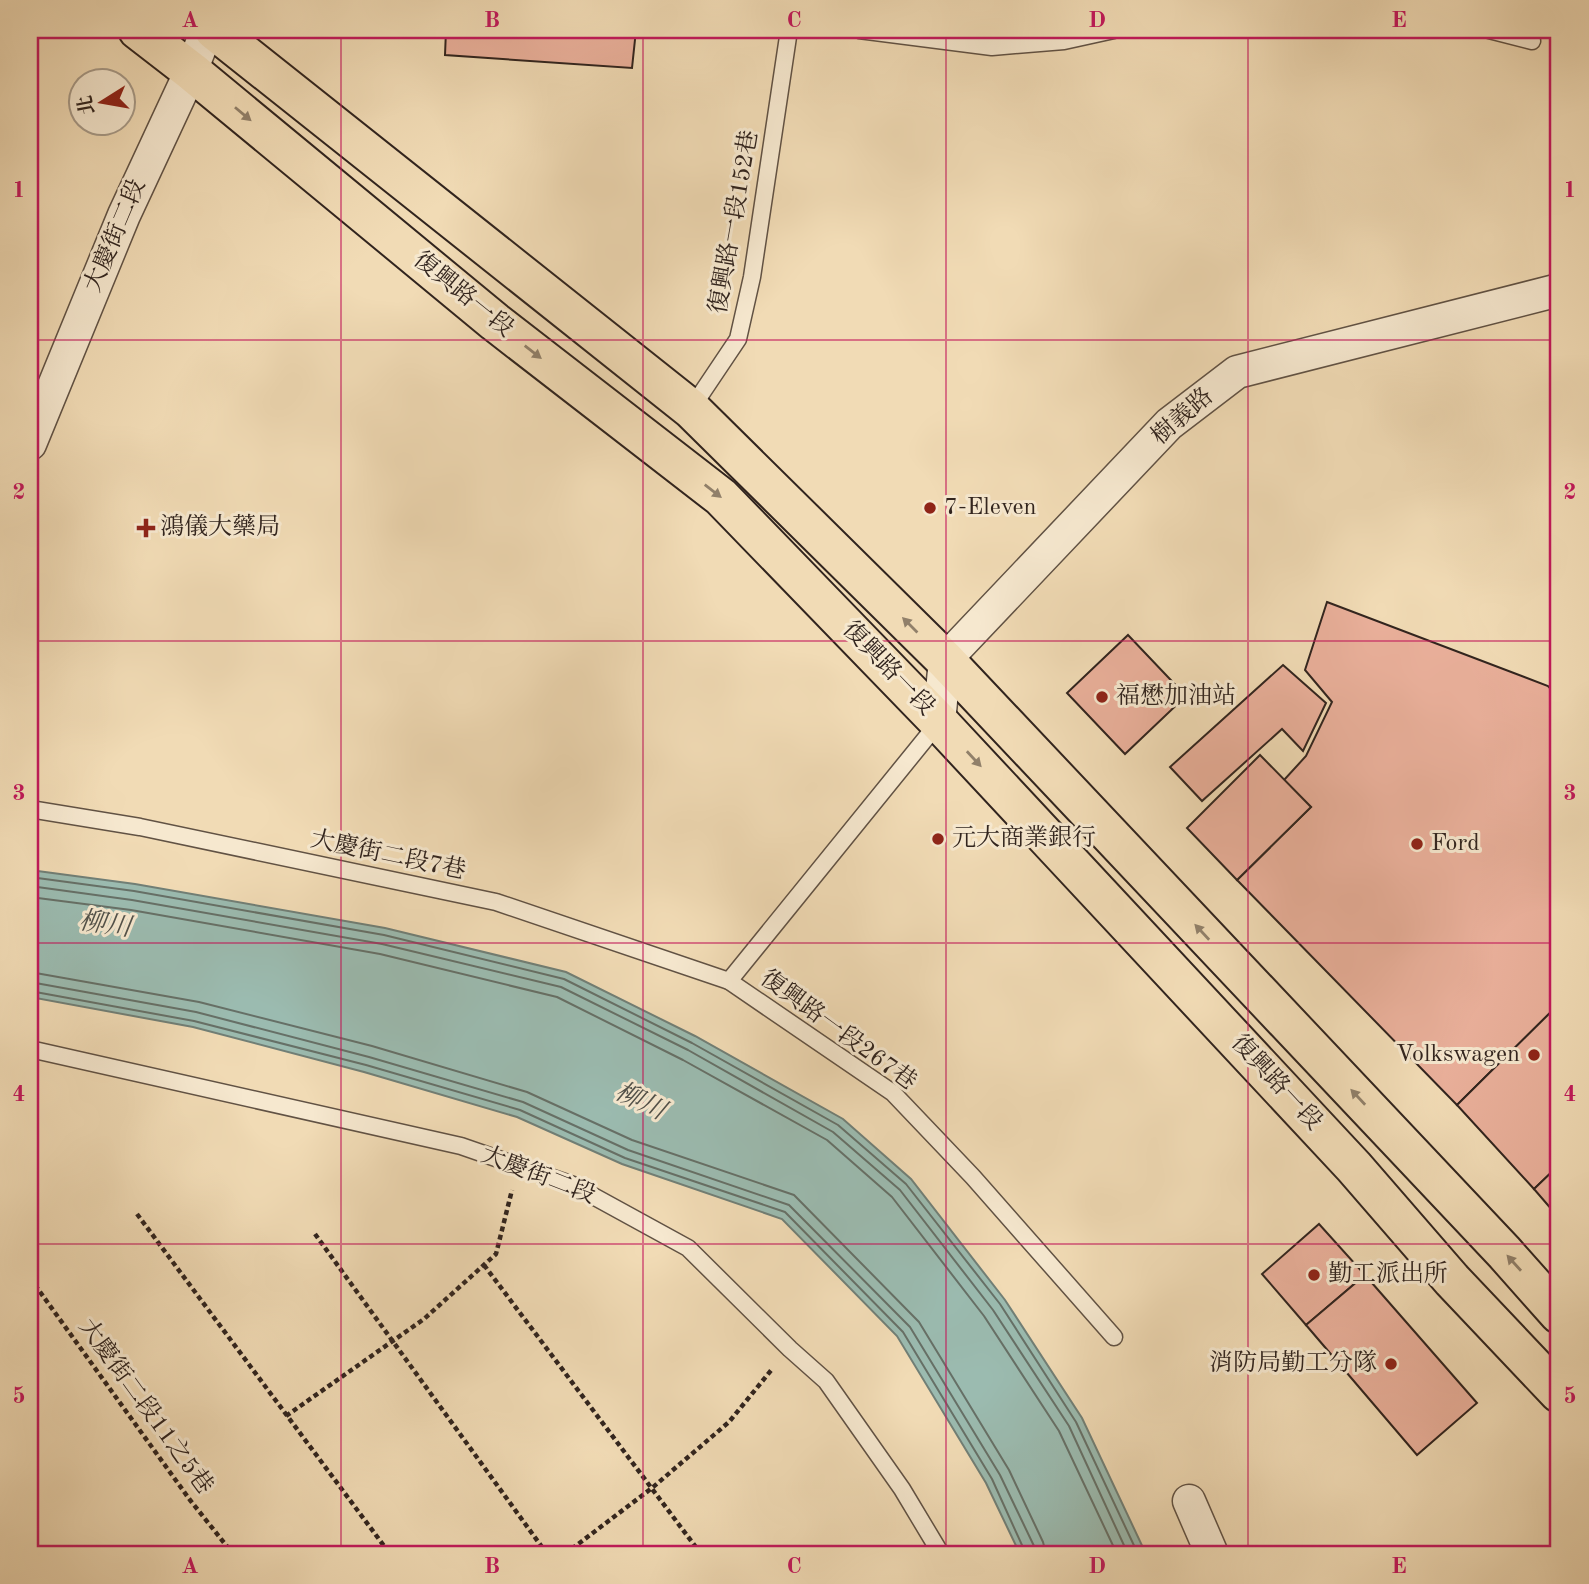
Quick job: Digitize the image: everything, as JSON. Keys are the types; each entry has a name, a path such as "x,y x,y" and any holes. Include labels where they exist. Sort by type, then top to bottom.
{"main road":[{"name":"復興路一段","path":"138,30 495,322 721,497 939,722 1354,1167 1452,1280 1559,1393"},
{"name":"復興路一段","path":"214,30 691,409 945,660 1504,1252 1559,1314"}],"street":[{"name":"大慶街二段","path":"31,435 124,215 191,71 207,30"},
{"name":"樹義路","path":"945,660 1169,424 1237,372 1559,290"},
{"path":"939,722 945,660"},
{"path":"1189,1501 1212,1554"}],"lane":[{"name":"復興路一段152巷","path":"691,409 738,339 752,277 789,30"},
{"path":"859,30 992,47 1064,41 1114,30"},
{"path":"1489,30 1532,41"},
{"name":"復興路一段267巷","path":"939,722 729,981 893,1093 973,1177 1114,1337"},
{"name":"大慶街二段7巷","path":"30,809 140,827 496,902 729,981"},
{"name":"大慶街二段","path":"30,1049 461,1146 573,1185 688,1248 826,1381 902,1489 941,1554"}],"path":[{"path":"286,1416 424,1319 496,1254 518,1166"},
{"path":"137,1214 390,1554"},
{"path":"315,1234 547,1554"},
{"path":"484,1265 701,1554"},
{"name":"大慶街二段11之5巷","path":"30,1278 190,1500 233,1554"},
{"path":"565,1554 652,1488 729,1422 790,1349"}],"water":[{"name":"柳川","path":"30,870 135,884 385,928 566,972 695,1036 843,1119 911,1179 1005,1300 1082,1418 1146,1554 1020,1554 986,1483 897,1336 782,1219 622,1164 517,1117 364,1072 193,1027 30,997"}],"building":[{"path":"446,30 636,30 632,68 445,55"},
{"name":"Ford","path":"1327,602 1548,686 1559,698 1559,1004 1457,1105 1237,880 1311,807 1284,780 1306,756 1332,702 1305,670"},
{"path":"1128,635 1186,696 1125,754 1067,693"},
{"path":"1283,665 1326,703 1303,751 1282,729 1202,801 1170,767"},
{"path":"1260,755 1311,807 1237,880 1187,828"},
{"name":"Volkswagen","path":"1559,1004 1559,1165 1534,1189 1457,1105"},
{"path":"1559,1165 1559,1218 1534,1189"},
{"name":"勤工派出所","path":"1319,1224 1365,1275 1306,1325 1262,1274"},
{"name":"消防局勤工分隊","path":"1365,1275 1477,1403 1417,1455 1306,1325"}],"place":[{"name":"7-Eleven","path":"930,508"},
{"name":"鴻儀大藥局","path":"146,528"},
{"name":"福懋加油站","path":"1102,697"},
{"name":"元大商業銀行","path":"938,839"},
{"name":"Ford","path":"1417,844"},
{"name":"Volkswagen","path":"1534,1055"},
{"name":"勤工派出所","path":"1314,1275"},
{"name":"消防局勤工分隊","path":"1391,1364"}]}
